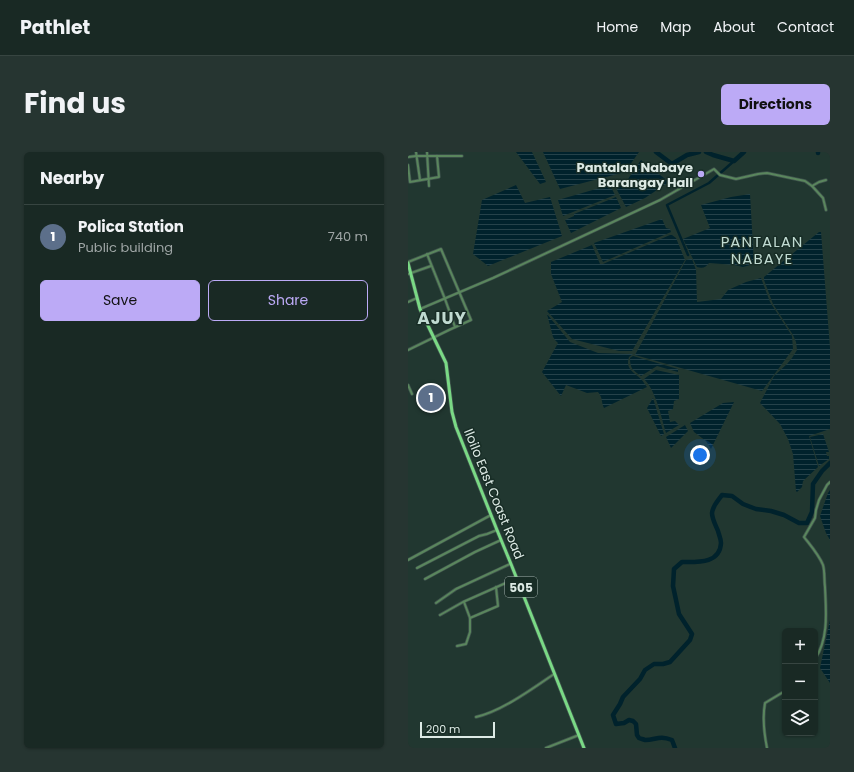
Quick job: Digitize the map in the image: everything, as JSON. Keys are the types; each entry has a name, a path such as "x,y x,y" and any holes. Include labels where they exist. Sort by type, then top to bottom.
{"main road":[{"name":"505","path":"408,262 409,273 420,309 433,338"},
{"name":"Iloilo East Coast Road","path":"433,338 446,363 452,412 456,427 584,748"}],"street":[{"path":"416,152 420,180"},
{"path":"427,152 429,186"},
{"path":"456,152 457,156"},
{"path":"408,165 410,182 439,177 437,156"},
{"path":"408,157 462,156"},
{"path":"420,309 493,278 660,200 714,169 720,175 736,179 767,173 805,181 812,186 822,198 826,210"},
{"path":"812,186 826,180"},
{"path":"408,262 441,249 471,320 408,350"},
{"path":"427,254 455,327"},
{"path":"409,273 431,266"},
{"path":"408,302 417,298"},
{"path":"408,385 412,394"},
{"path":"818,654 823,642 826,628 826,600 823,567 818,556 804,537 815,518 821,496 830,482"},
{"path":"408,560 491,515"},
{"path":"417,568 479,536 496,530"},
{"path":"425,579 501,540"},
{"path":"436,603 456,589 511,564"},
{"path":"440,615 463,602 517,578"},
{"path":"470,618 498,606 496,587"},
{"path":"457,646 466,644 470,632 470,618 463,602"},
{"path":"476,717 494,711 555,674"},
{"path":"767,748 763,731 763,712 765,704 782,693"},
{"path":"546,748 579,735"}],"water":[{"path":"516,152 532,152 546,182 540,184"},
{"path":"543,152 639,152 625,172 560,189"},
{"path":"641,160 669,182 645,198 626,207 617,188 628,179"},
{"path":"516,185 525,203 550,197 562,236 488,266 473,254 482,200"},
{"path":"610,185 615,195 563,216 558,200"},
{"path":"750,194 754,264 743,267 709,263 707,266 701,268 697,267 683,239 710,228 701,205 731,197"},
{"path":"616,197 621,208 571,233 565,220 574,216 574,214"},
{"path":"662,219 666,228 670,229 671,232 603,262 594,243"},
{"path":"819,232 821,232 830,348 830,429 809,436 818,467 803,481 802,487 797,492 793,454 788,439 780,424 760,403 774,376 787,364 797,350 793,335 773,304 764,277"},
{"path":"670,235 676,238 685,260 632,351 619,351 572,339 547,311 562,302 551,274 551,262 592,245 600,264 603,264"},
{"path":"692,259 696,270 697,302 721,299 728,290 746,282 761,278 770,302 792,336 793,349 762,391 635,355 686,260"},
{"path":"547,314 570,342 598,353 633,354 629,357 628,365 647,387 604,408 601,396 598,392 587,393 566,385 561,396 542,372 558,343 553,337"},
{"path":"633,356 678,369 678,372 657,366 641,376 631,367 630,358"},
{"path":"656,370 679,375 679,399 674,401 673,409 668,411 670,422 675,421 679,425 666,433 655,397 644,379"},
{"path":"653,398 664,434 661,436 647,408"},
{"path":"734,402 711,449 706,441 694,432 690,423 723,403"},
{"path":"685,425 688,431 671,448 666,437"},
{"path":"823,434 829,452 826,452 829,459 819,466 810,437"},
{"path":"830,490 830,540 820,516"},
{"path":"830,620 830,683 820,668"}],"waterway":[{"path":"656,152 672,164 687,155 699,152"},
{"path":"706,152 734,161 744,152"},
{"path":"688,255 667,205 709,183 734,161"},
{"path":"675,748 672,740 661,738 645,740 639,738 637,735 636,724 633,721 629,720 624,723 616,724 613,715 623,697 640,679 645,670 654,664 670,662 690,640 692,634 679,614 673,586 674,569 682,562 701,562 717,555 720,550 721,542 712,513 715,505 722,495 732,496 743,504 756,509 784,515 799,523 807,523 812,512 813,484 830,463"}],"place":[{"name":"Pantalan Nabaye Barangay Hall","path":"701,174"},
{"name":"Polica Station","path":"431,398"}],"district":[{"name":"PANTALAN NABAYE","path":"762,250"},
{"name":"AJUY","path":"442,318"}]}
